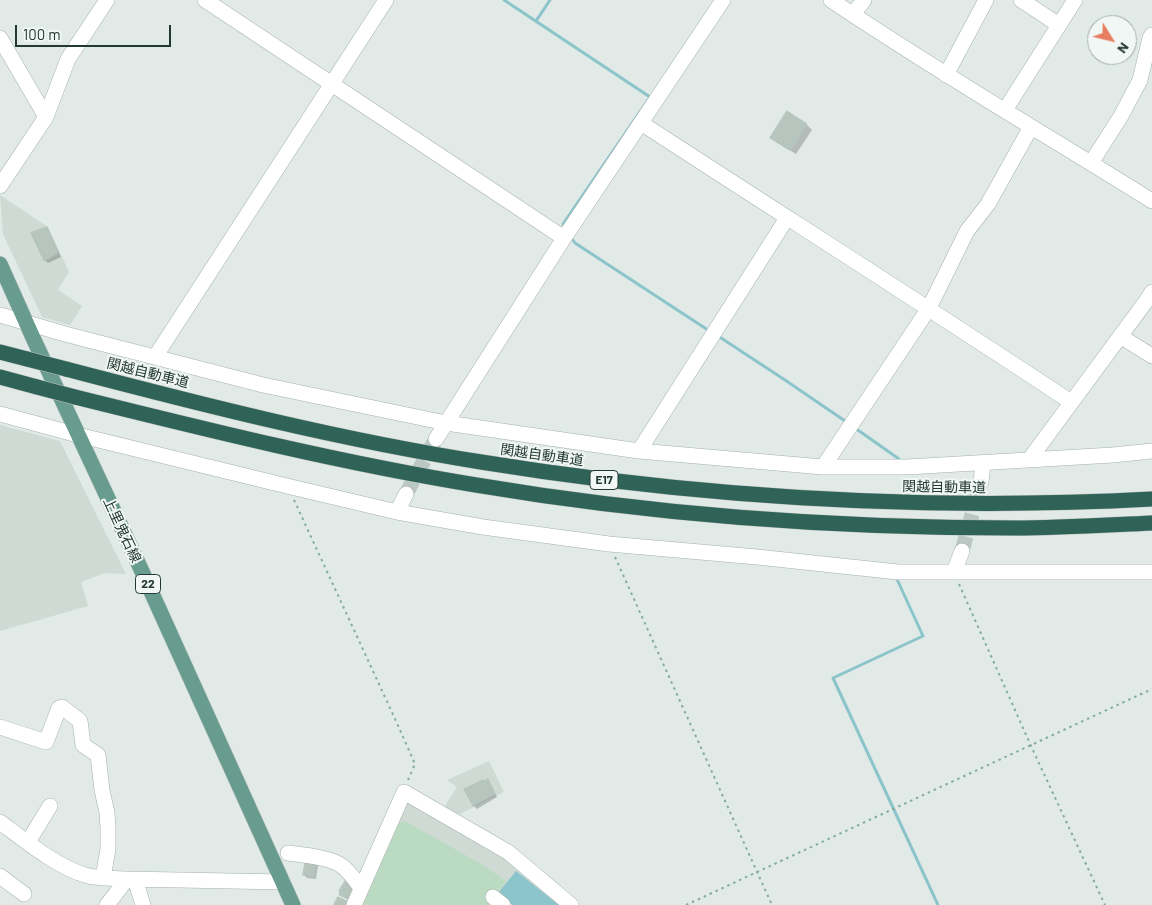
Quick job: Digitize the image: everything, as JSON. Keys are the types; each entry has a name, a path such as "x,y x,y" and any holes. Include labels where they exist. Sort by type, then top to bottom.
{"highway":[{"name":"関越自動車道","path":"0,352 167,396 268,420 480,462 593,478 768,496 878,502 1021,504 1152,499"},
{"name":"E17","path":"0,376 76,397 262,442 380,468 476,486 574,500 674,512 769,520 932,527 1018,528 1152,523"}],"main road":[{"name":"上里鬼石線","path":"0,264 294,905"}],"street":[{"path":"0,186 46,117 68,59 106,0"},
{"path":"205,0 564,238"},
{"path":"155,357 386,0"},
{"path":"436,439 564,238 723,0"},
{"path":"831,0 946,75 1152,201"},
{"path":"853,14 864,0"},
{"path":"946,75 986,0"},
{"path":"1021,0 1059,25"},
{"path":"1005,110 1075,0"},
{"path":"1091,163 1121,116 1140,80 1152,35"},
{"path":"0,38 46,117"},
{"path":"642,123 1071,402"},
{"path":"823,467 929,308 967,231 988,204 1032,127"},
{"path":"638,451 786,218"},
{"path":"1029,460 1152,292"},
{"path":"0,315 263,385 446,423 638,451 823,467 907,467 1114,455 1152,451"},
{"path":"1120,336 1152,356"},
{"path":"0,414 78,435 397,512 483,527 609,544 757,556 898,572 1152,572"},
{"path":"981,482 983,463"},
{"path":"397,512 406,494"},
{"path":"954,572 962,551"},
{"path":"0,727 46,742 59,708 62,707 80,721 83,745 98,755 102,790 108,813 108,849 103,878"},
{"path":"354,905 404,792 508,852 571,905"},
{"path":"28,842 50,806"},
{"path":"0,822 58,863 70,870 86,875 131,879 283,882"},
{"path":"288,853 310,856 339,864 345,868 361,888"},
{"path":"0,876 24,894"},
{"path":"107,905 131,879"},
{"path":"131,879 143,905"}],"path":[{"path":"288,486 415,764 404,792"},
{"path":"609,544 772,905"},
{"path":"954,572 1030,746 1105,905"},
{"path":"686,905 1152,690"}],"shaded area":[{"path":"0,195 48,227 69,272 58,290 82,306 70,325 42,317 3,234"},
{"path":"0,425 60,441 126,574 104,573 81,582 88,606 0,631"},
{"path":"489,761 504,792 456,816 443,809 457,787 447,780"},
{"path":"404,800 496,849 565,905 358,905"}],"green space":[{"path":"405,821 483,865 506,881 488,905 363,905 399,823"}],"water":[{"path":"516,871 560,905 513,905 498,893"}],"building":[{"path":"787,111 807,124 791,151 770,138"},
{"path":"47,227 58,253 44,261 31,233"},
{"path":"488,779 495,794 473,806 464,789"},
{"path":"306,859 316,862 313,877 303,875"},
{"path":"346,880 356,887 350,900 339,895 339,891"},
{"path":"338,897 349,902 347,905 334,905"}],"waterway":[{"path":"504,0 650,97 563,224 565,228"},
{"path":"536,21 550,0"},
{"path":"570,236 575,243 711,332"},
{"path":"718,336 848,423"},
{"path":"855,428 899,459 899,462"},
{"path":"896,577 923,636 833,678 938,905"}],"tunnel":[{"path":"406,494 434,442"},
{"path":"962,551 981,482"}]}
